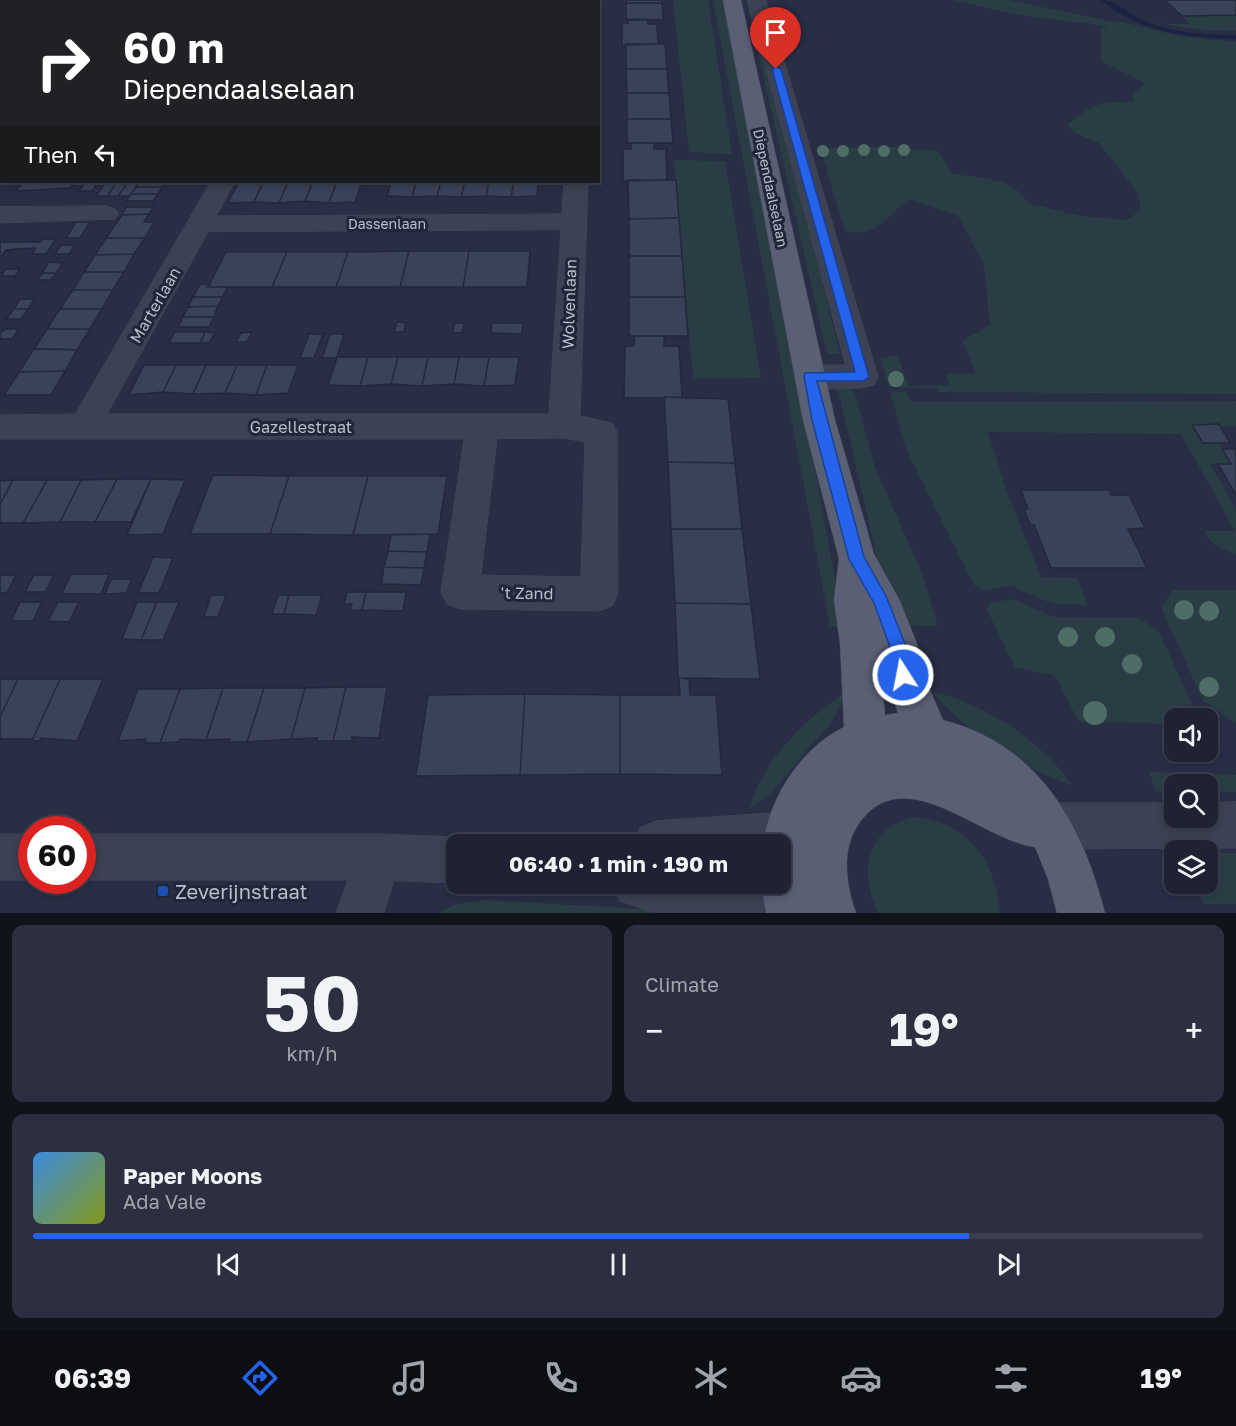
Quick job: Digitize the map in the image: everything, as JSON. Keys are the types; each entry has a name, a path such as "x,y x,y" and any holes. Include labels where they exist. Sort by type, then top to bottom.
{"main road":[{"name":"Diependaalselaan","path":"732,0 819,420 857,559 880,601 897,644 903,675 929,736"},
{"name":"Diependaalselaan","path":"857,559 853,600 860,643 867,738 867,785"},
{"path":"786,834 796,807 811,781 843,750 867,738 905,733 929,736 955,744 1000,770 1020,787 1063,850 1073,877 1081,913"},
{"path":"832,913 824,878 830,830 852,795 883,778 904,775 926,778 967,795 1015,821 1048,826"},
{"path":"787,894 790,913"}],"street":[{"name":"Diependaalselaan","path":"757,0 863,377 810,376"},
{"name":"Marterlaan","path":"84,427 202,224 222,183"},
{"name":"Wolvenlaan","path":"564,426 576,183"},
{"path":"0,215 106,214"},
{"name":"Dassenlaan","path":"202,224 573,222"},
{"name":"Gazellestraat","path":"0,427 564,426 601,432"},
{"name":"'t Zand","path":"482,427 460,592 599,594 601,432"},
{"path":"1048,826 1236,825"},
{"path":"0,857 18,857"},
{"path":"96,857 378,857 446,860"},
{"path":"360,913 378,857"},
{"path":"685,894 779,913"}],"shaded area":[{"path":"673,0 708,0 732,154 689,152"},
{"path":"713,0 723,0 802,398 844,628 830,626"},
{"path":"746,0 753,0 840,354 827,354"},
{"path":"952,0 1009,0 1114,22 1114,20 1179,36 1236,42 1236,394 938,392 936,388 889,387 880,357 898,356 908,386 949,385 946,374 976,373 962,341 990,325 984,265 958,216 909,199 873,229 845,231 822,154 818,153 817,148 892,147 938,151 953,174 1005,183 1022,194 1028,203 1081,216 1123,220 1132,217 1141,208 1137,192 1099,143 1075,133 1067,125 1096,106 1133,101 1133,94 1145,83 1101,61 1101,28 1109,26 1024,16"},
{"path":"1236,15 1236,31 1164,24 1190,24 1182,16"},
{"path":"674,160 725,161 761,378 693,379"},
{"path":"838,390 854,390 875,467 921,571 938,626 900,625 879,566"},
{"path":"890,391 907,392 911,402 1236,401 1236,427 1192,425 1203,443 1218,442 1231,464 1210,464 1236,509 1236,555 1214,543 1207,536 1205,531 1235,531 1181,434 988,432 1008,495 1041,577 1077,578 1088,605 1053,604 1011,586 983,591 974,585 906,449"},
{"path":"1173,590 1236,590 1236,723 1218,711 1218,708 1214,708 1203,701 1161,607"},
{"path":"1013,599 1054,617 1138,618 1158,630 1192,703 1190,708 1164,708 1164,724 1079,722 1055,676 1015,667 987,610 990,603"},
{"path":"845,693 834,719 774,789 750,809 763,776 787,743 816,715"},
{"path":"939,693 978,708 1013,728 1045,754 1072,785 1054,779 997,748 947,708 934,694"},
{"path":"1149,772 1207,774 1164,774 1164,792 1156,792"},
{"path":"1218,774 1236,775 1236,792 1218,792"},
{"path":"914,817 950,827 976,848 986,861 993,877 1000,913 878,913 869,882 870,854 876,842 885,832 898,823"},
{"path":"1218,853 1236,853 1236,904 1203,904 1199,894 1218,894"},
{"path":"485,900 677,911 677,913 438,913 457,904"}],"water":[{"path":"1101,0 1118,5 1157,26 1191,33 1236,35 1236,39 1200,37 1165,31 1132,20"}],"building":[{"path":"626,0 662,0 662,3 626,3"},
{"path":"1164,0 1236,0 1236,15 1182,16"},
{"path":"626,3 662,3 663,20 626,19"},
{"path":"628,20 648,20 648,24 657,24 658,44 622,45 622,23 628,23"},
{"path":"626,44 665,44 667,69 626,69"},
{"path":"626,69 667,69 669,93 627,93"},
{"path":"627,93 669,93 671,119 627,119"},
{"path":"627,119 671,119 673,143 627,143"},
{"path":"631,143 654,143 654,149 666,149 667,180 623,181 623,149 631,149"},
{"path":"628,180 676,180 679,218 629,219"},
{"path":"22,183 73,183 70,188 16,191"},
{"path":"85,183 97,183 92,191 79,191"},
{"path":"105,183 116,183 107,196 96,196"},
{"path":"116,183 127,183 118,196 107,196"},
{"path":"127,183 138,183 130,196 118,196"},
{"path":"138,183 164,183 162,187 136,187"},
{"path":"391,183 416,183 412,197 387,196"},
{"path":"416,183 441,183 437,196 412,197"},
{"path":"441,183 465,183 461,197 437,196"},
{"path":"465,183 489,183 486,196 461,197"},
{"path":"489,183 514,183 511,197 486,196"},
{"path":"514,183 538,183 537,196 511,197"},
{"path":"238,184 262,184 254,202 228,203"},
{"path":"262,184 287,184 279,203 254,202"},
{"path":"287,184 312,184 305,201 279,203"},
{"path":"312,184 336,184 329,203 305,201"},
{"path":"336,184 361,184 355,202 329,203"},
{"path":"136,187 162,187 158,194 131,194"},
{"path":"131,194 158,194 153,201 126,201"},
{"path":"126,207 153,207 149,214 122,215"},
{"path":"149,214 144,222 154,222 145,238 106,238 122,215"},
{"path":"679,218 682,256 629,256 629,219"},
{"path":"76,222 90,222 80,238 66,238"},
{"path":"106,238 145,238 134,254 95,255"},
{"path":"43,239 56,239 46,254 32,254 36,248 15,249 6,250 0,258 0,242 40,242"},
{"path":"61,245 75,245 69,254 55,254"},
{"path":"409,251 469,251 463,287 400,287"},
{"path":"409,251 400,287 336,287 348,252"},
{"path":"469,251 530,251 527,287 463,287"},
{"path":"226,252 287,252 272,287 208,287"},
{"path":"287,252 348,252 336,287 272,287"},
{"path":"134,254 124,272 84,272 95,255"},
{"path":"629,256 682,256 685,297 629,297"},
{"path":"49,262 63,263 56,273 42,273"},
{"path":"6,269 20,269 15,276 1,276"},
{"path":"84,272 124,272 113,290 73,290"},
{"path":"42,273 56,273 51,280 37,280"},
{"path":"200,284 210,285 208,287 227,287 223,297 193,297"},
{"path":"73,290 113,290 102,309 60,309"},
{"path":"193,297 223,297 218,306 188,307"},
{"path":"629,297 685,297 688,336 629,336"},
{"path":"20,299 35,299 28,309 14,309"},
{"path":"218,306 214,317 183,317 188,307"},
{"path":"14,309 28,309 21,319 6,319"},
{"path":"60,309 102,309 90,329 47,329"},
{"path":"183,317 214,317 209,327 178,327"},
{"path":"397,322 406,323 404,332 394,332"},
{"path":"455,323 464,323 462,333 452,333"},
{"path":"492,323 523,323 522,334 491,333"},
{"path":"5,329 19,329 12,339 0,339 0,334"},
{"path":"47,329 90,329 77,350 34,349"},
{"path":"175,332 205,332 200,343 169,343"},
{"path":"205,332 215,333 209,343 200,343"},
{"path":"252,332 247,342 236,342 241,333"},
{"path":"309,334 323,334 314,358 300,358"},
{"path":"330,334 344,334 337,357 368,357 360,386 328,385 337,358 322,358"},
{"path":"634,336 664,336 664,346 679,346 682,397 624,398 625,346 634,346"},
{"path":"34,349 77,350 65,371 19,372"},
{"path":"368,357 398,357 391,384 360,386"},
{"path":"398,357 428,357 422,386 391,384"},
{"path":"428,357 459,357 454,384 422,386"},
{"path":"459,357 489,357 484,386 454,384"},
{"path":"489,357 519,357 515,385 484,386"},
{"path":"144,365 176,365 163,392 129,395"},
{"path":"176,365 206,365 193,394 163,392"},
{"path":"206,365 237,365 225,393 193,394"},
{"path":"237,365 267,365 256,395 225,393"},
{"path":"267,365 298,365 288,393 256,395"},
{"path":"65,371 51,395 4,395 19,372"},
{"path":"664,397 728,399 735,463 668,462"},
{"path":"1219,424 1230,443 1203,443 1192,425"},
{"path":"1222,449 1236,449 1236,495 1218,464 1231,464"},
{"path":"668,462 735,463 742,529 671,529"},
{"path":"213,475 289,476 270,534 190,534"},
{"path":"289,476 368,476 353,535 270,534"},
{"path":"368,476 447,476 438,534 353,535"},
{"path":"117,479 151,479 131,522 95,522"},
{"path":"117,479 95,522 60,522 81,480"},
{"path":"151,479 185,480 163,534 127,535"},
{"path":"13,480 0,504 0,481"},
{"path":"13,480 47,480 23,523 0,523 0,504"},
{"path":"47,480 81,480 60,522 23,523"},
{"path":"1021,490 1109,490 1111,495 1129,495 1145,528 1128,529 1147,568 1051,568 1034,525 1030,525 1024,509 1028,509"},
{"path":"671,529 742,529 751,604 675,603"},
{"path":"430,534 427,552 388,551 391,535"},
{"path":"388,551 427,552 424,568 384,567"},
{"path":"153,557 173,558 159,593 138,593"},
{"path":"384,567 424,568 421,585 381,584"},
{"path":"71,574 109,574 101,594 62,594"},
{"path":"0,575 16,575 7,593 0,593"},
{"path":"34,575 54,575 45,592 25,592"},
{"path":"111,579 132,579 126,593 105,594"},
{"path":"347,592 366,592 362,610 350,611 352,604 344,604"},
{"path":"366,592 406,592 403,611 362,610"},
{"path":"211,595 226,595 218,617 204,617"},
{"path":"278,595 289,595 284,614 272,614"},
{"path":"289,595 322,595 316,615 284,614"},
{"path":"20,602 42,602 33,621 11,621"},
{"path":"58,602 79,602 69,622 48,621"},
{"path":"137,602 157,602 141,640 122,639"},
{"path":"157,602 179,602 163,640 141,640"},
{"path":"675,603 751,604 760,679 678,678"},
{"path":"679,678 689,679 690,695 716,695 722,775 620,774 620,695 680,695"},
{"path":"0,679 18,679 0,717"},
{"path":"18,679 60,679 32,741 29,742 31,739 0,739 0,717"},
{"path":"60,679 103,679 77,741 41,738 40,741 32,741"},
{"path":"346,687 333,741 317,741 317,738 291,739 305,688"},
{"path":"346,687 387,687 379,738 352,737 352,741 333,741"},
{"path":"223,688 264,688 247,742 230,742 230,739 206,740"},
{"path":"223,688 206,740 180,739 179,742 160,743 180,689"},
{"path":"264,688 305,688 291,739 247,742"},
{"path":"138,689 180,689 160,743 145,743 146,739 118,741"},
{"path":"525,694 520,775 416,776 428,695"},
{"path":"525,694 620,695 620,774 520,775"}],"place":[{"name":"Zeverijnstraat","path":"163,891"}],"route":[{"path":"776,69 863,377 810,376 819,420 857,559 880,601 897,644 903,675"}]}
